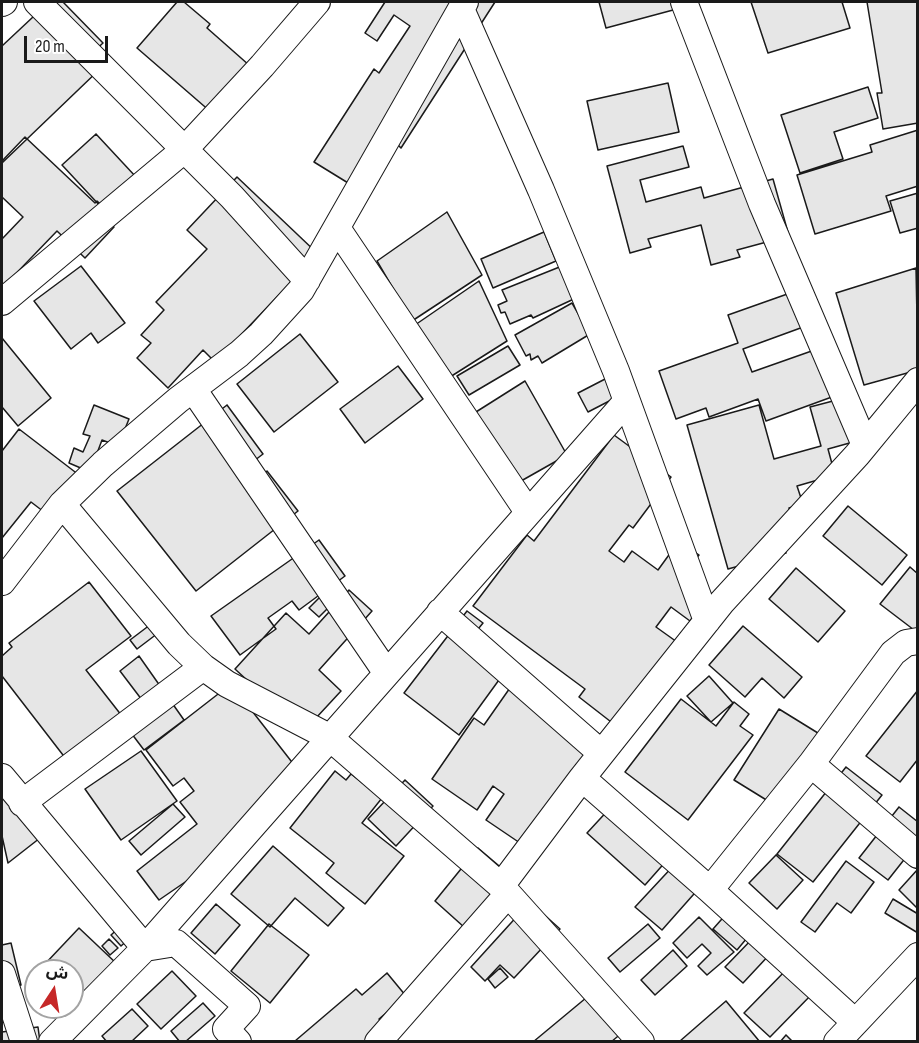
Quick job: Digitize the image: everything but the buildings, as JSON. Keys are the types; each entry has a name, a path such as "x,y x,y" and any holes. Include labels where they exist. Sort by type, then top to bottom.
{"street":[{"path":"37,2 185,149 308,280"},
{"path":"2,302 185,149 262,66 317,2"},
{"path":"684,2 762,204 865,445"},
{"path":"463,5 616,371 707,621"},
{"path":"2,582 62,504 103,464 261,334 308,280 463,5"},
{"path":"337,228 528,512"},
{"path":"379,1041 505,890 582,778 707,621 865,445 918,381"},
{"path":"193,389 386,672"},
{"path":"52,1041 145,948 328,737 626,402"},
{"path":"62,504 179,644 203,667 227,684 328,737 505,890 641,1041"},
{"path":"440,612 601,753"},
{"path":"710,890 811,764 893,653 906,643 918,641"},
{"path":"22,802 203,667"},
{"path":"811,764 918,855"},
{"path":"2,777 145,948"},
{"path":"582,778 855,1022"},
{"path":"145,948 176,943 248,1006 226,1037"},
{"path":"837,1041 918,956"},
{"path":"2,974 24,1041"}]}
